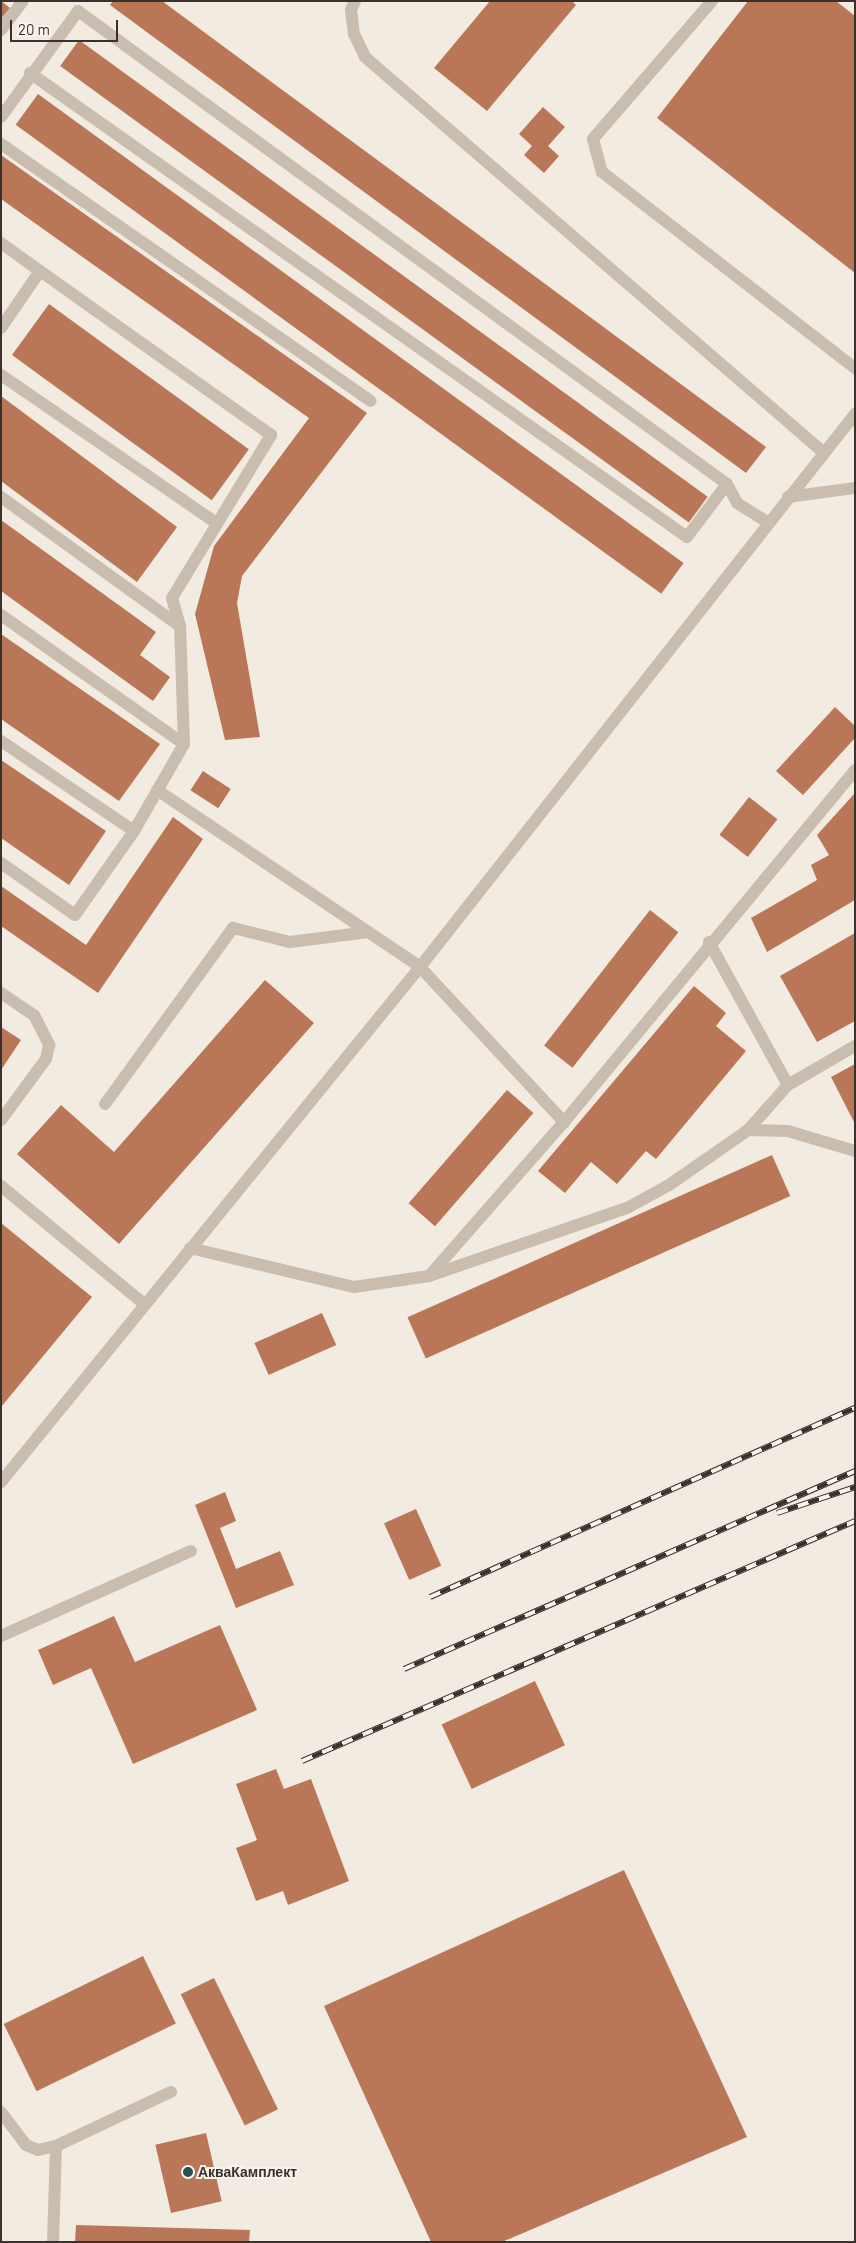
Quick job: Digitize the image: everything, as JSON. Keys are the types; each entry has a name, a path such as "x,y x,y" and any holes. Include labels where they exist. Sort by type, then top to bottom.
{"lane":[{"path":"1,30 22,1"},
{"path":"355,1 351,10 354,34 365,57 823,452"},
{"path":"712,1 594,139 602,172 855,368"},
{"path":"1,117 30,73 78,11 727,484 737,503 768,522"},
{"path":"30,73 687,537 727,484"},
{"path":"1,144 371,401"},
{"path":"1,243 271,435 215,522 172,598 180,626 184,744 134,831 75,915 1,864"},
{"path":"1,328 40,271"},
{"path":"1,375 215,522"},
{"path":"1,1482 420,967 823,452 855,414"},
{"path":"788,497 855,488"},
{"path":"1,497 180,626"},
{"path":"1,615 184,744"},
{"path":"1,741 134,831"},
{"path":"429,1276 564,1122 709,942 855,770"},
{"path":"157,790 420,967 564,1122"},
{"path":"105,1104 233,928 290,942 368,932"},
{"path":"709,942 788,1084"},
{"path":"1,993 34,1015 49,1045 46,1058 1,1120"},
{"path":"190,1248 354,1287 429,1276 626,1208 669,1185 748,1130 788,1084 855,1046"},
{"path":"748,1130 788,1132 855,1151"},
{"path":"1,1186 144,1304"},
{"path":"1,1636 191,1551"},
{"path":"1,2112 26,2145 38,2150 56,2146 171,2092"},
{"path":"53,2242 56,2146"}],"building":[{"path":"1,1 10,8 1,19"},
{"path":"113,1 162,1 766,447 746,473 110,5"},
{"path":"490,1 572,1 576,5 487,111 434,68"},
{"path":"748,1 836,1 855,16 855,273 657,118"},
{"path":"79,40 708,497 689,523 60,66"},
{"path":"38,94 684,563 661,594 16,125"},
{"path":"543,107 565,127 548,146 559,156 544,173 524,155 532,146 519,134"},
{"path":"1,155 367,413 242,576 237,603 260,737 225,740 195,614 214,546 309,418 1,199"},
{"path":"49,304 249,449 212,500 12,355"},
{"path":"1,396 177,527 137,582 1,481"},
{"path":"1,520 156,632 140,655 170,677 153,701 1,591"},
{"path":"1,634 160,744 119,801 1,719"},
{"path":"835,707 855,726 855,738 803,795 776,771"},
{"path":"1,760 106,831 69,885 1,838"},
{"path":"203,771 231,789 218,808 190,790"},
{"path":"855,793 855,900 767,952 751,918 817,880 811,865 829,855 817,835"},
{"path":"749,797 777,819 748,857 719,835"},
{"path":"173,817 203,839 98,993 1,926 1,886 86,945"},
{"path":"650,910 678,932 572,1068 544,1046"},
{"path":"855,933 855,1021 817,1042 780,976"},
{"path":"265,980 314,1023 119,1244 17,1154 61,1105 114,1152"},
{"path":"694,986 726,1013 716,1026 746,1051 656,1159 646,1151 617,1184 591,1162 565,1193 538,1171"},
{"path":"1,1027 21,1040 1,1070"},
{"path":"855,1064 855,1124 831,1077"},
{"path":"507,1090 533,1113 435,1226 409,1203"},
{"path":"772,1155 790,1196 426,1358 407,1317"},
{"path":"1,1223 92,1297 1,1407"},
{"path":"322,1313 336,1345 269,1375 254,1343"},
{"path":"225,1492 236,1521 220,1528 236,1569 280,1551 294,1585 236,1608 195,1505"},
{"path":"416,1509 441,1566 409,1580 384,1523"},
{"path":"114,1616 135,1662 220,1625 257,1710 133,1764 91,1668 53,1685 38,1650"},
{"path":"535,1681 565,1745 472,1789 442,1725"},
{"path":"276,1769 284,1789 311,1779 349,1881 288,1905 283,1891 256,1901 236,1848 257,1840 236,1784"},
{"path":"624,1870 747,2137 502,2242 431,2242 324,2006"},
{"path":"143,1956 176,2023 37,2091 4,2024"},
{"path":"214,1978 278,2109 245,2125 181,1994"},
{"name":"АкваКамплект","path":"206,2133 222,2201 171,2213 155,2145"},
{"path":"76,2225 250,2230 249,2242 75,2242"}],"railway":[{"path":"430,1597 855,1408"},
{"path":"404,1669 855,1471"},
{"path":"777,1513 855,1487"},
{"path":"302,1761 855,1521"}],"place":[{"name":"АкваКамплект","path":"188,2172"}]}
